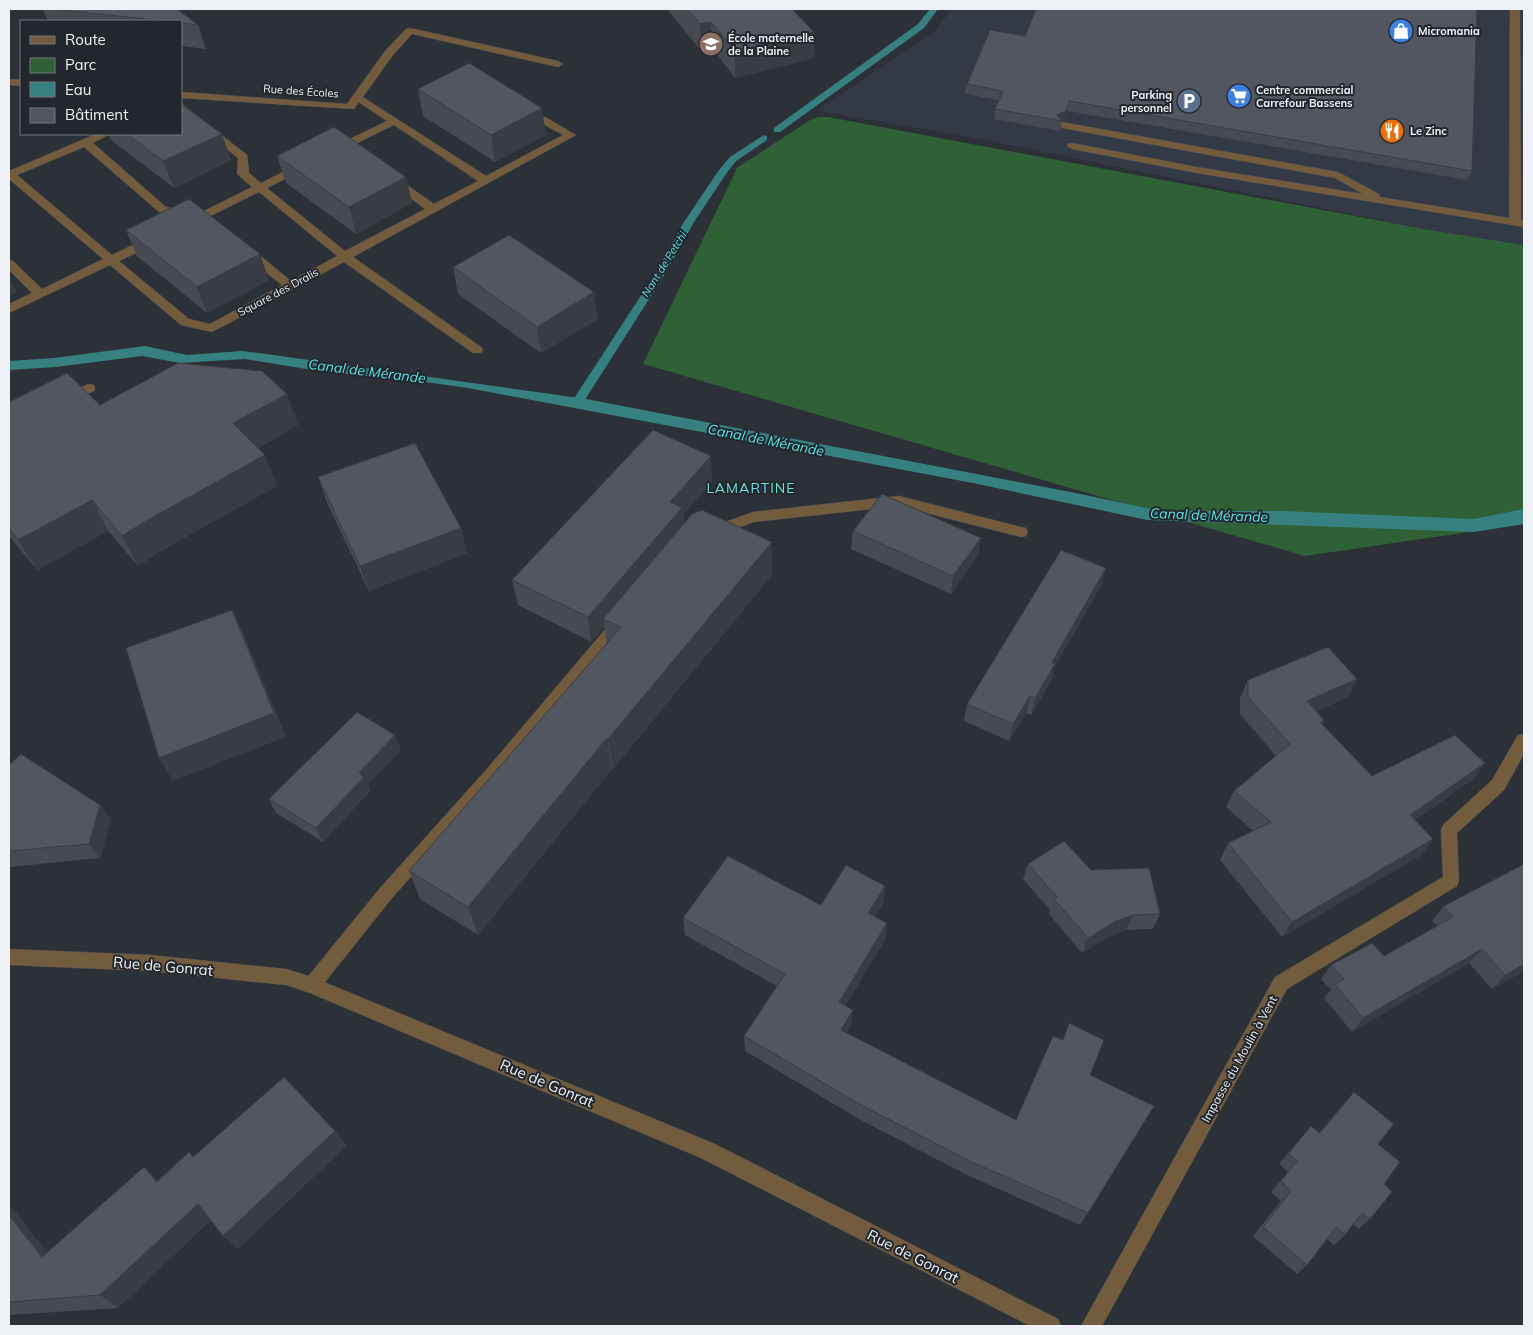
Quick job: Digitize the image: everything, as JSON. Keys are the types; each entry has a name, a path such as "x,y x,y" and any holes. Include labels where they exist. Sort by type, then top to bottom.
{"street":[{"path":"1072,146 1197,170 1520,223 1514,9"},
{"path":"486,181 358,97 389,53 410,31 558,64"},
{"name":"Rue des Écoles","path":"182,95 350,107 358,97"},
{"name":"Square des Dralis","path":"9,175 185,322 212,328 571,135 515,104"},
{"path":"182,107 243,158 243,174 345,257 478,350"},
{"path":"328,154 349,148 395,121"},
{"path":"1062,125 1338,176 1385,201"},
{"path":"9,175 102,135"},
{"path":"85,142 164,210 206,218"},
{"path":"178,227 206,218 259,187 311,162"},
{"path":"385,174 433,209"},
{"path":"9,309 161,236"},
{"path":"239,245 290,286"},
{"path":"9,264 40,294"},
{"path":"53,406 89,388"},
{"path":"706,534 753,517 899,501 1021,532"},
{"path":"312,985 386,893 492,774 624,616"},
{"name":"Impasse du Moulin à Vent","path":"1092,1326 1281,984 1451,882 1450,830 1498,785 1524,740"},
{"name":"Rue de Gonrat","path":"9,957 150,963 286,977 312,985 708,1151 1051,1326"}],"shaded area":[{"path":"952,9 1524,9 1524,245 1424,229 960,135 817,111 934,32"}],"green space":[{"path":"828,117 1424,229 1524,245 1524,524 1305,556 643,364 737,168 810,120"}],"water":[{"name":"Canal de Mérande","path":"145,346 187,355 242,351 259,353 586,399 1081,494 1160,511 1283,511 1474,519 1524,509 1524,524 1474,532 1147,520 973,483 468,388 411,380 325,372 245,359 180,363 142,356 56,367 9,370 9,361 54,358"}],"building":[{"path":"51,9 177,9 198,25 182,23 182,20 156,20"},
{"path":"687,9 792,9 814,32 735,51 711,22 700,24"},
{"name":"Centre commercial Carrefour Bassens","path":"1036,9 1477,9 1472,171 1069,101 1066,111 1057,115 1062,121 995,109 1003,91 967,84 990,30 1025,36"},
{"path":"469,63 542,108 491,135 418,89"},
{"path":"182,105 222,134 163,161 128,135 182,135"},
{"path":"334,127 406,177 349,207 277,156"},
{"path":"189,199 260,254 197,287 126,230"},
{"path":"509,235 594,292 537,327 453,267"},
{"path":"178,363 262,371 287,394 233,423 265,455 122,536 92,500 18,540 9,528 9,402 67,373 100,405"},
{"path":"653,430 711,456 670,502 683,508 588,617 512,580"},
{"path":"415,443 461,528 360,566 318,477"},
{"path":"882,494 981,538 953,576 853,531"},
{"path":"702,510 772,542 468,907 409,871 621,627 603,619 692,514"},
{"path":"1061,550 1106,568 1052,662 1055,664 1035,698 1030,696 1013,724 967,704"},
{"path":"232,610 274,713 159,758 126,648"},
{"path":"1328,647 1357,679 1307,701 1324,720 1320,722 1372,776 1455,735 1485,763 1410,815 1433,839 1292,922 1228,843 1271,822 1234,791 1290,744 1248,697 1248,680"},
{"path":"357,712 395,735 359,773 364,777 316,828 269,799"},
{"path":"21,754 100,805 89,844 9,851 9,765"},
{"path":"1064,841 1091,870 1149,868 1160,914 1133,915 1116,921 1088,938 1054,899 1057,897 1028,864"},
{"path":"728,856 821,905 846,865 885,886 868,913 887,923 839,1002 853,1010 841,1030 1016,1120 1053,1036 1063,1040 1069,1023 1104,1040 1090,1075 1154,1106 1088,1213 972,1162 861,1105 744,1036 785,974 683,918"},
{"path":"1524,864 1524,964 1505,975 1482,949 1363,1018 1335,984 1344,979 1331,965 1372,943 1384,956 1453,917 1444,906"},
{"path":"284,1077 335,1131 223,1236 198,1204 100,1295 9,1302 9,1215 42,1257 144,1167 157,1182 189,1152 193,1157"},
{"path":"1354,1092 1394,1124 1378,1144 1400,1162 1384,1184 1392,1192 1370,1219 1362,1213 1345,1235 1336,1227 1307,1265 1263,1227 1291,1191 1281,1181 1297,1161 1288,1154 1311,1126 1320,1133"}],"waterway":[{"name":"Nant de Petchi","path":"777,130 921,26 934,9"},
{"name":"Nant de Petchi","path":"577,403 660,274 689,222 722,172 733,159 764,138"}],"place":[{"name":"Micromania","path":"1401,31"},
{"name":"École maternelle de la Plaine","path":"711,44"},
{"name":"Centre commercial Carrefour Bassens","path":"1239,96"},
{"name":"Parking personnel","path":"1189,101"},
{"name":"Le Zinc","path":"1392,131"}],"district":[{"name":"LAMARTINE","path":"751,488"}]}
